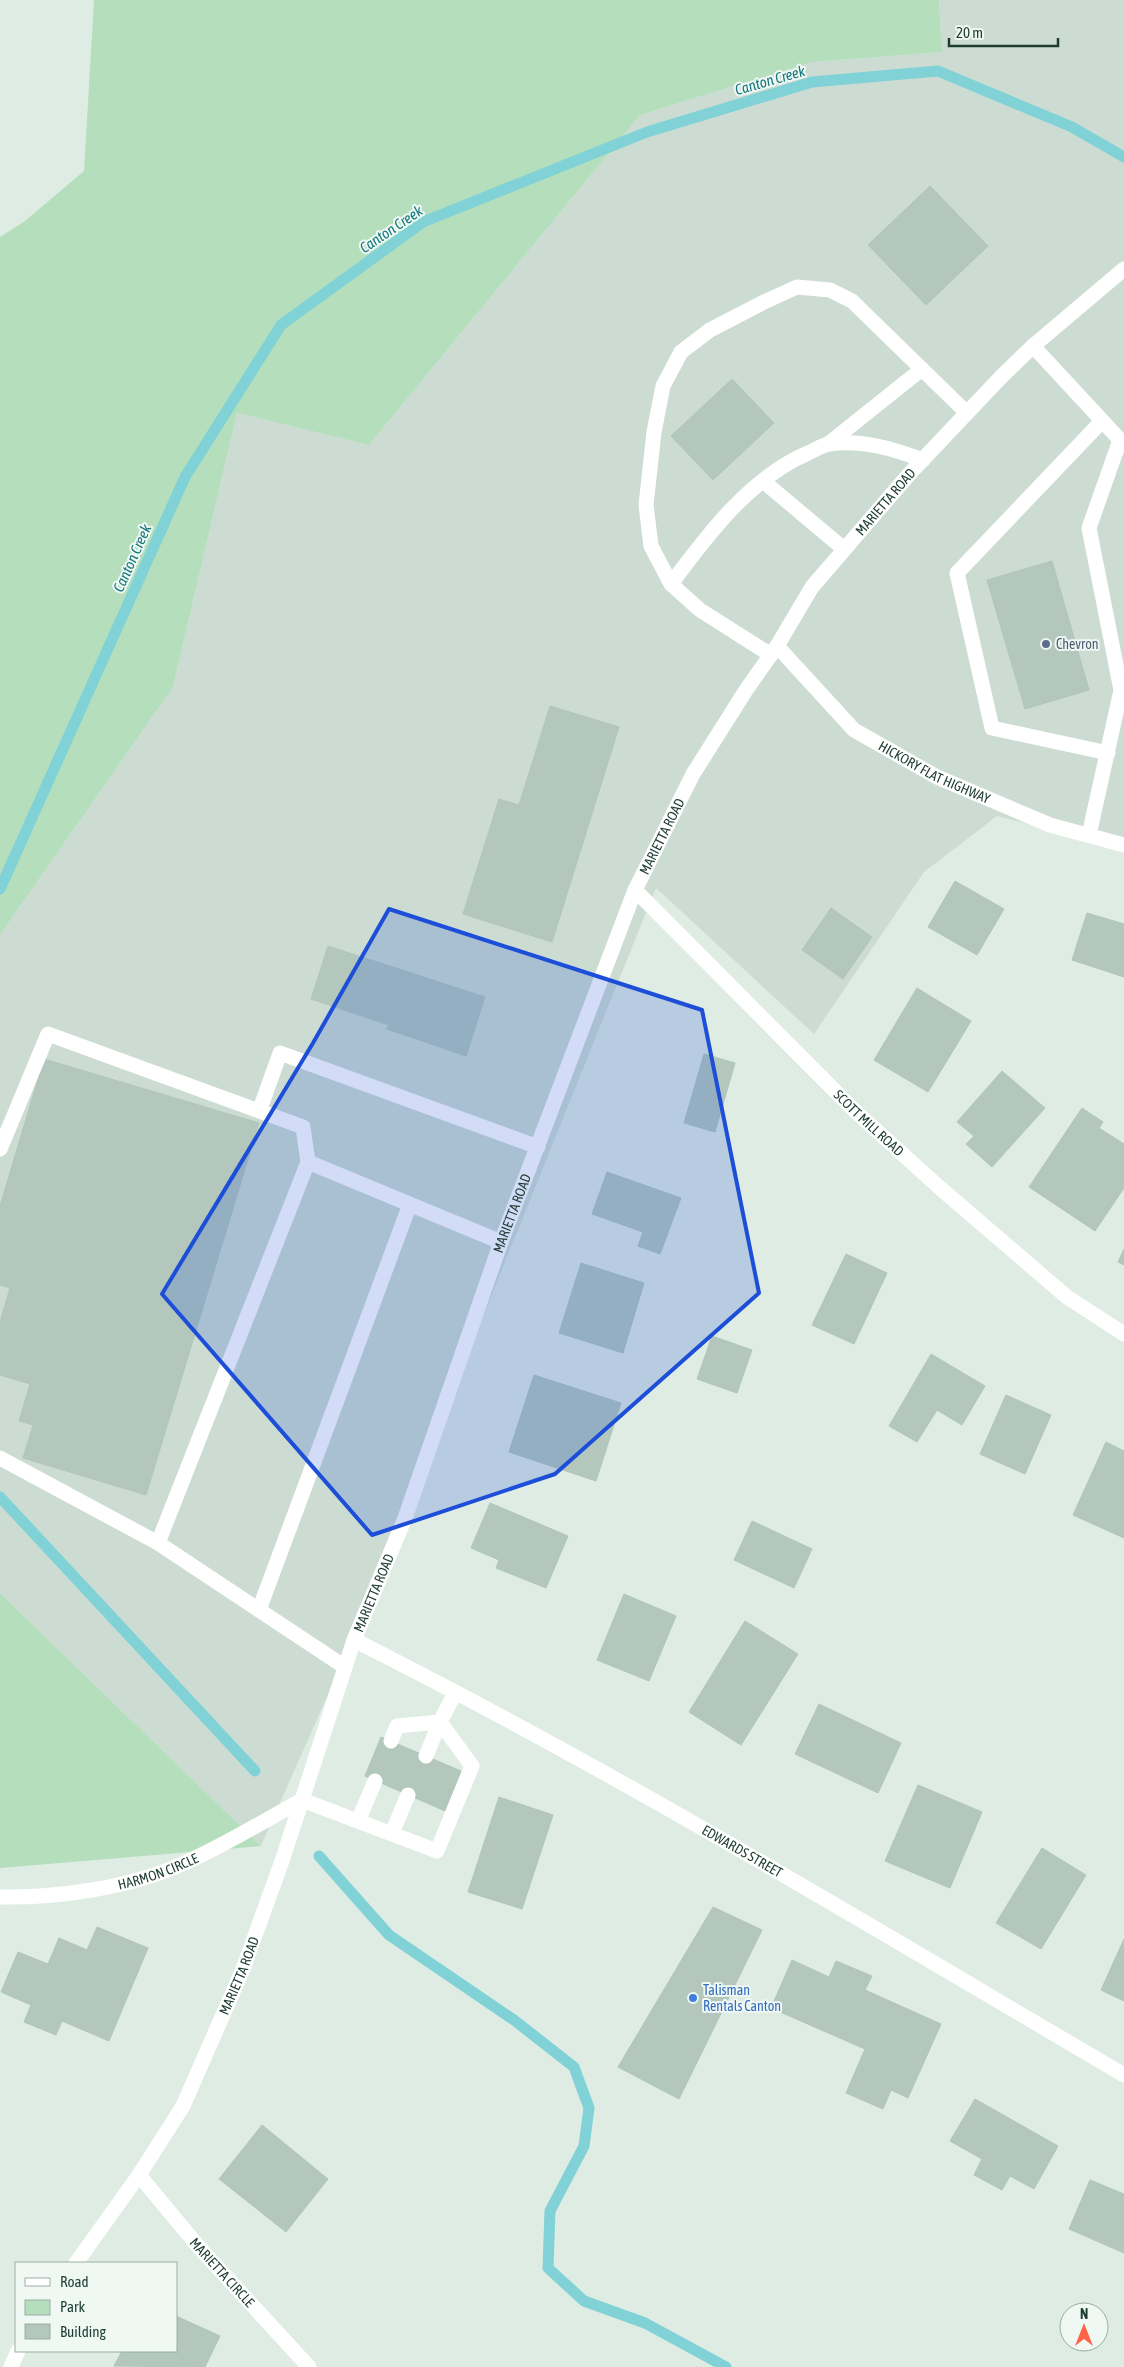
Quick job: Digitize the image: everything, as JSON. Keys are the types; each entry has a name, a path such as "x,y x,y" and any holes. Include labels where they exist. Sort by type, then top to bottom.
{"street":[{"name":"MARIETTA ROAD","path":"77,2262 139,2174 183,2106 243,1969 302,1800 354,1640 405,1518 501,1242 635,890 693,774 774,650 812,587 844,549 923,460 1033,346 1120,273"},
{"path":"922,369 828,444 793,460 762,481 698,548 671,584 651,546 646,505 654,432 663,386 681,352 710,330 797,287 830,290 852,301 922,369 967,413"},
{"path":"1033,346 1120,440 1089,528 1121,690 1089,835"},
{"path":"1102,421 957,573 992,728 1108,753"},
{"path":"828,444 854,443 892,448 923,460"},
{"path":"762,481 844,549"},
{"name":"HICKORY FLAT HIGHWAY","path":"671,584 700,610 774,650 854,730 937,777 1050,825 1124,845"},
{"name":"SCOTT MILL ROAD","path":"635,890 862,1117 940,1188 1067,1296 1124,1334"},
{"path":"0,1149 48,1034 260,1109 303,1127 308,1162 158,1543"},
{"path":"260,1109 280,1052 538,1147"},
{"path":"308,1162 501,1242"},
{"path":"258,1610 410,1204"},
{"path":"0,1458 158,1543 345,1666"},
{"name":"EDWARDS STREET","path":"354,1640 455,1692 636,1792 1124,2075"},
{"path":"426,1756 455,1692"},
{"path":"391,1741 397,1726 440,1722"},
{"path":"302,1800 437,1851 472,1766 440,1722"},
{"path":"358,1821 375,1781"},
{"path":"392,1833 408,1795"},
{"name":"HARMON CIRCLE","path":"0,1897 22,1897 88,1890 137,1879 180,1865 302,1800"},
{"name":"MARIETTA CIRCLE","path":"139,2174 197,2245 309,2367"},
{"path":"11,2367 18,2352"}],"highlighted area":[{"path":"389,909 702,1010 759,1293 555,1474 372,1535 162,1294 313,1043"}],"shaded area":[{"path":"939,0 1124,0 1124,848 997,816 924,872 814,1034 656,888 356,1631 261,1846 0,1593 0,935 173,687 237,413 369,445 640,115 812,62 942,52"}],"green space":[{"path":"94,0 939,0 942,52 812,62 640,115 369,445 237,413 173,687 0,935 0,237 25,221 84,171"},
{"path":"0,1593 261,1846 0,1868"}],"building":[{"path":"930,186 988,246 926,305 868,245"},
{"path":"732,379 774,423 713,480 671,436"},
{"path":"1052,561 1089,690 1025,709 987,580"},
{"path":"550,706 619,727 552,942 463,914 499,799 519,805"},
{"path":"955,881 1004,909 977,955 928,927"},
{"path":"831,908 872,937 843,979 802,950"},
{"path":"1087,913 1124,924 1124,977 1072,960"},
{"path":"328,946 485,997 466,1056 387,1029 389,1025 311,999"},
{"path":"917,988 971,1021 928,1092 874,1060"},
{"path":"704,1054 735,1063 715,1132 684,1123"},
{"path":"44,1059 259,1123 146,1495 23,1458 33,1425 19,1421 30,1384 0,1375 0,1322 10,1288 0,1285 0,1206"},
{"path":"1002,1071 1045,1108 992,1167 966,1144 974,1136 957,1122"},
{"path":"1082,1108 1103,1122 1099,1128 1124,1144 1124,1188 1095,1231 1029,1187"},
{"path":"607,1172 681,1198 660,1254 638,1246 643,1232 592,1214"},
{"path":"1124,1249 1124,1265 1118,1262"},
{"path":"846,1254 887,1273 854,1344 812,1325"},
{"path":"581,1263 644,1283 623,1353 559,1333"},
{"path":"712,1336 752,1350 737,1393 697,1379"},
{"path":"931,1354 985,1386 962,1425 937,1410 917,1442 889,1426"},
{"path":"534,1375 621,1403 596,1481 509,1452"},
{"path":"1006,1395 1051,1415 1025,1474 980,1454"},
{"path":"1106,1442 1124,1451 1124,1538 1073,1515"},
{"path":"490,1503 568,1536 546,1588 496,1568 499,1560 471,1548"},
{"path":"752,1521 812,1549 794,1588 734,1560"},
{"path":"624,1594 676,1616 649,1681 597,1660"},
{"path":"745,1621 798,1654 741,1745 689,1712"},
{"path":"819,1704 901,1743 878,1793 795,1754"},
{"path":"381,1737 461,1771 445,1811 365,1776"},
{"path":"918,1785 982,1812 950,1888 885,1861"},
{"path":"499,1797 553,1815 522,1909 468,1892"},
{"path":"1042,1848 1086,1875 1041,1949 996,1923"},
{"name":"Talisman Rentals Canton","path":"713,1907 762,1930 679,2099 618,2067"},
{"path":"97,1927 148,1948 109,2041 62,2021 56,2035 24,2022 31,2005 1,1992 18,1952 48,1964 59,1938 87,1950"},
{"path":"1124,1939 1124,2001 1101,1990"},
{"path":"792,1960 829,1977 836,1961 872,1976 865,1990 941,2024 908,2098 891,2090 883,2109 846,2093 865,2049 771,2008"},
{"path":"975,2099 1058,2146 1034,2189 1010,2176 1002,2190 974,2175 982,2159 950,2141"},
{"path":"262,2125 328,2179 286,2232 219,2179"},
{"path":"1090,2180 1124,2194 1124,2253 1069,2229"},
{"path":"178,2317 220,2336 205,2367 114,2366 121,2352 178,2352"}],"waterway":[{"name":"Canton Creek","path":"0,889 185,477 281,325 423,222 647,132 812,82 938,71 1072,127 1124,157"},
{"path":"0,1497 255,1771"},
{"path":"319,1856 389,1935 514,2020 574,2067 589,2108 584,2146 550,2211 548,2268 584,2301 645,2323 726,2367"}],"place":[{"name":"Chevron","path":"1046,644"},
{"name":"Talisman Rentals Canton","path":"693,1998"}]}
